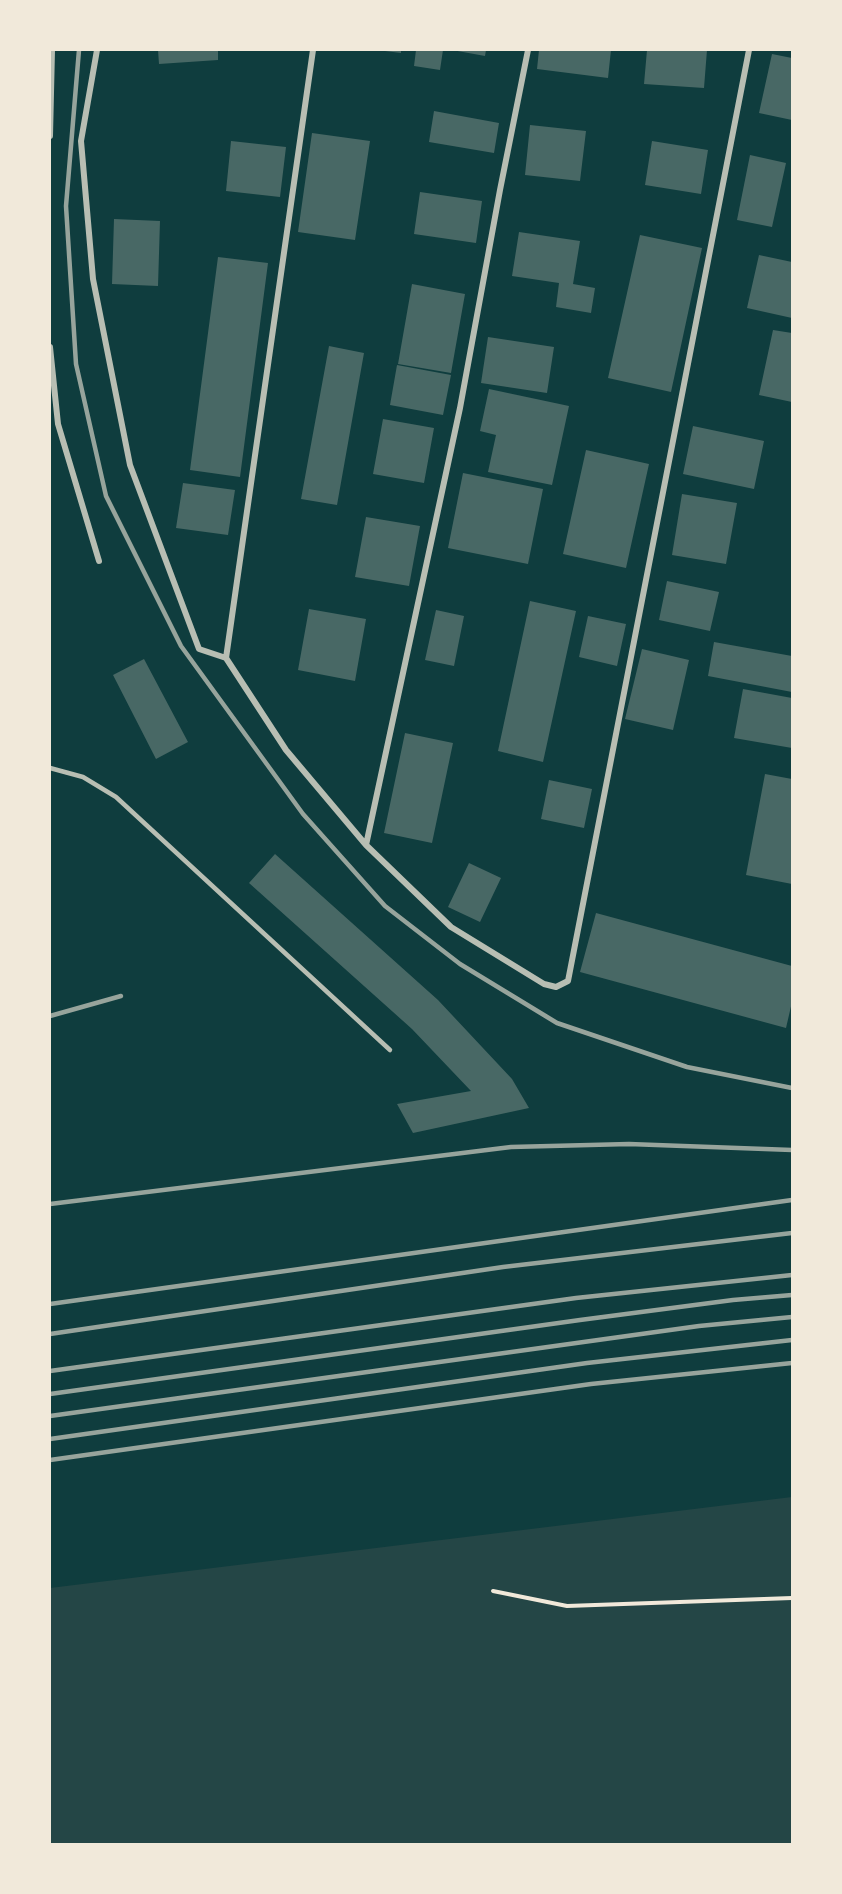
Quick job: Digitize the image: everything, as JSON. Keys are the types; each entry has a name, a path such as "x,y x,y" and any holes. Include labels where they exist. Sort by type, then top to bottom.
{"street":[{"path":"50,136 52,50"},
{"path":"97,50 81,141 93,279 130,465 199,649 226,658 286,750 366,845 451,927 544,984 556,987 568,981 749,50"},
{"path":"226,658 313,50"},
{"path":"366,845 460,408 528,50"},
{"path":"50,347 58,424 99,561"}],"lane":[{"path":"50,768 72,773 95,783 126,805 390,1050"}],"path":[{"path":"493,1591 567,1606 792,1598"}],"shaded area":[{"path":"792,1497 792,1844 50,1844 50,1588"}],"building":[{"path":"158,50 218,50 218,60 159,64"},
{"path":"401,50 401,53 385,51"},
{"path":"416,50 443,50 440,70 414,66"},
{"path":"452,50 486,50 485,56"},
{"path":"539,50 611,50 608,78 537,69"},
{"path":"647,50 707,50 704,88 644,84"},
{"path":"772,54 792,58 792,120 759,113"},
{"path":"434,111 499,123 494,153 429,142"},
{"path":"530,125 586,131 580,181 525,175"},
{"path":"312,133 370,141 355,240 298,232"},
{"path":"231,141 286,147 280,197 226,191"},
{"path":"652,141 708,150 701,194 645,185"},
{"path":"750,155 786,163 772,227 737,220"},
{"path":"420,192 482,201 476,243 414,234"},
{"path":"114,219 160,221 158,286 112,284"},
{"path":"519,232 580,241 573,284 595,288 591,313 556,307 559,283 512,276"},
{"path":"640,235 702,248 671,392 608,378"},
{"path":"759,255 792,262 792,318 747,308"},
{"path":"218,257 268,263 240,477 190,470"},
{"path":"412,284 465,294 451,373 398,364"},
{"path":"773,330 792,333 792,402 759,395"},
{"path":"488,337 554,347 547,393 481,383"},
{"path":"329,346 364,353 337,505 301,499"},
{"path":"397,365 451,375 443,415 390,405"},
{"path":"489,389 569,406 552,485 488,472 496,435 480,431"},
{"path":"383,419 434,428 424,483 373,474"},
{"path":"693,426 764,441 754,489 683,474"},
{"path":"586,450 649,464 626,568 563,554"},
{"path":"463,473 543,489 528,564 448,548"},
{"path":"183,483 235,490 228,535 176,528"},
{"path":"682,494 737,503 726,564 672,555"},
{"path":"366,517 420,526 409,586 355,577"},
{"path":"667,581 719,592 710,631 659,620"},
{"path":"530,601 576,611 543,762 498,751"},
{"path":"309,609 366,619 355,681 298,670"},
{"path":"436,610 464,616 454,666 425,660"},
{"path":"588,616 626,624 617,666 579,657"},
{"path":"714,642 792,656 792,692 708,676"},
{"path":"642,649 689,660 673,730 625,719"},
{"path":"144,659 188,742 156,759 113,675"},
{"path":"743,689 792,698 792,748 734,738"},
{"path":"405,733 453,743 432,843 384,833"},
{"path":"765,774 792,779 792,884 746,875"},
{"path":"549,780 592,789 584,828 541,819"},
{"path":"275,854 438,1000 512,1079 529,1108 413,1133 397,1104 471,1091 412,1029 249,883"},
{"path":"469,863 501,878 480,922 448,907"},
{"path":"596,913 792,966 792,1002 786,1028 580,972"}],"railway":[{"path":"79,50 66,206 76,364 106,496 181,646 303,814 385,906 460,964 557,1023 687,1067 792,1088"},
{"path":"50,1016 121,996"},
{"path":"50,1204 511,1147 629,1144 792,1150"},
{"path":"50,1304 792,1200"},
{"path":"50,1334 503,1267 792,1233"},
{"path":"50,1371 576,1298 792,1275"},
{"path":"50,1394 580,1320 733,1300 792,1295"},
{"path":"50,1416 699,1326 792,1317"},
{"path":"50,1439 587,1363 792,1340"},
{"path":"50,1460 591,1384 792,1363"}]}
